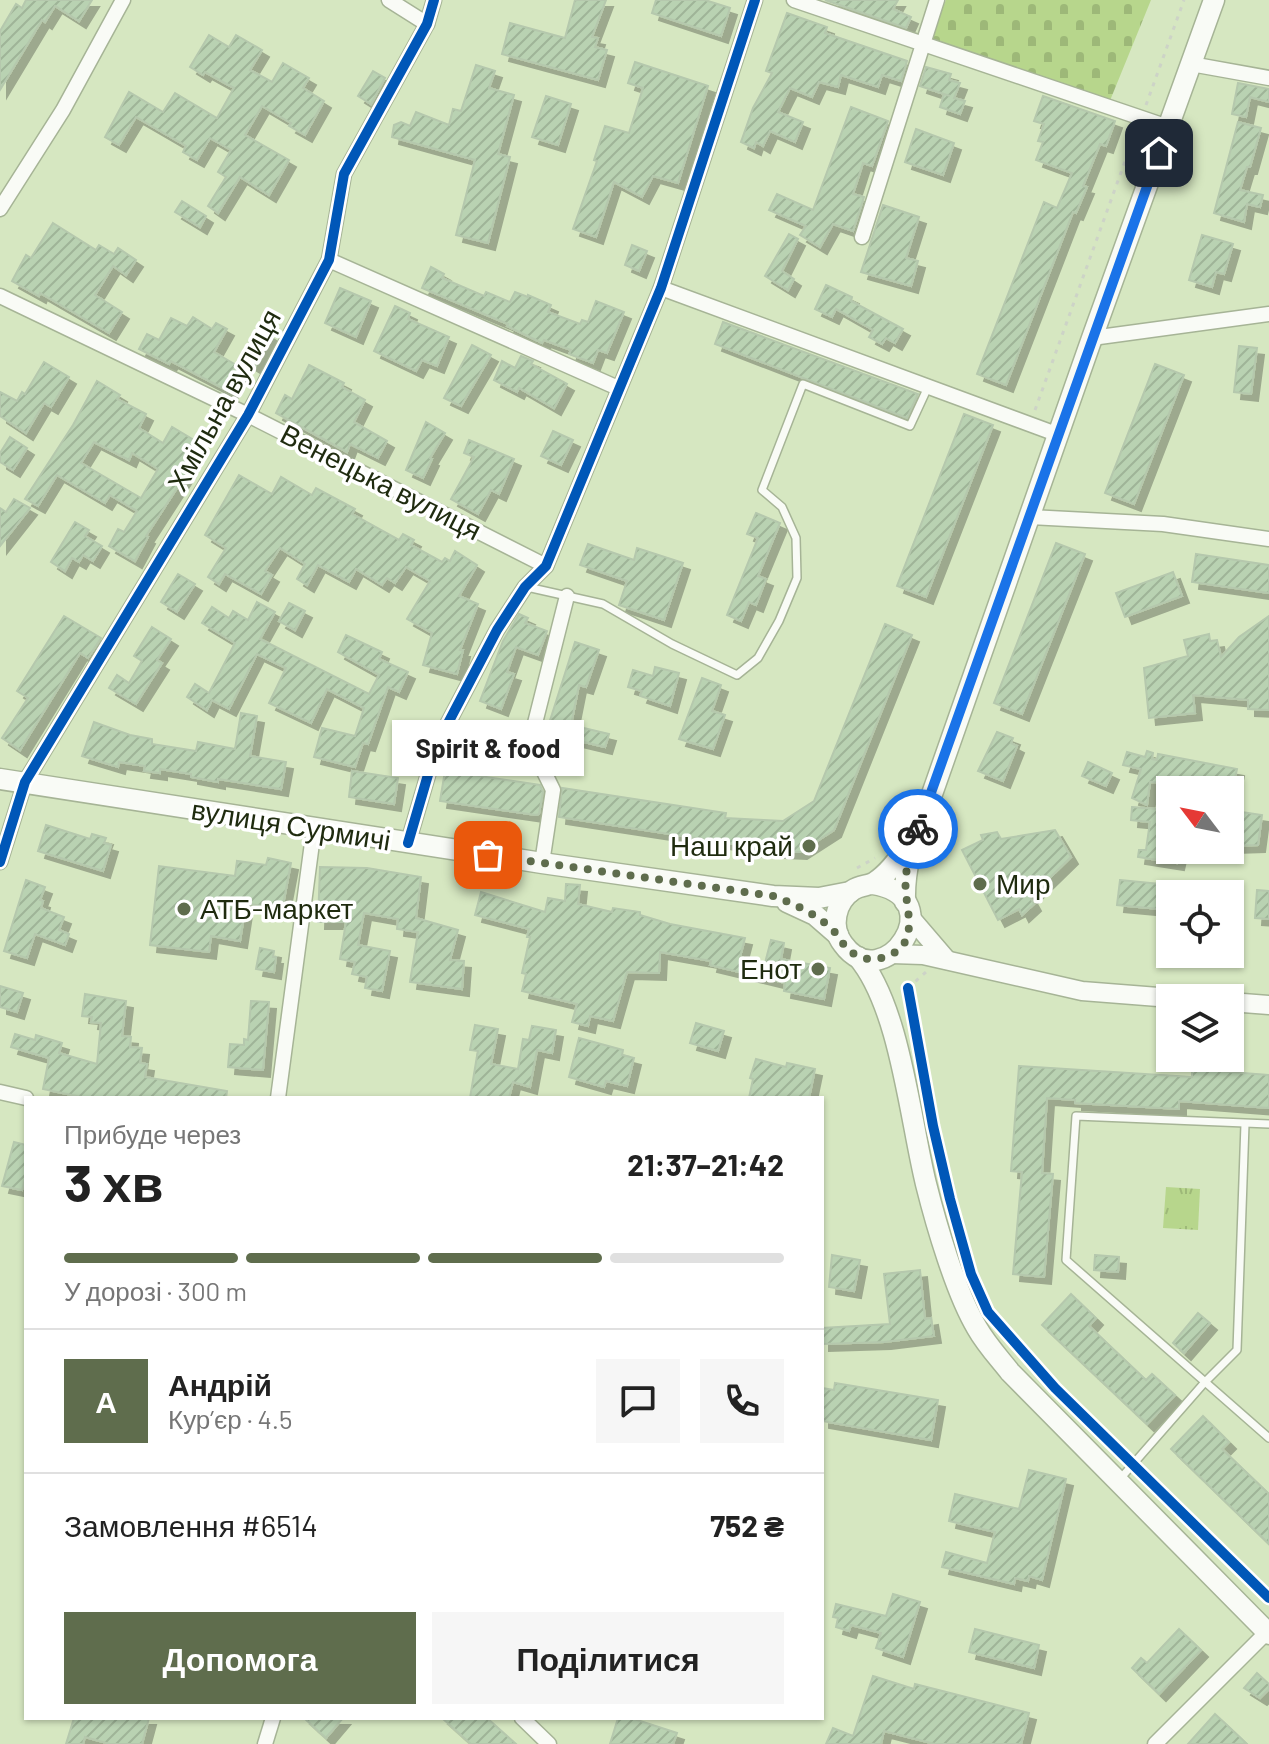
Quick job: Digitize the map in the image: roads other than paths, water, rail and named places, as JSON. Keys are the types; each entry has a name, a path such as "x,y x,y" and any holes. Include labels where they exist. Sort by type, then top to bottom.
{"main road":[{"path":"1214,0 915,836 906,876 906,940 892,954 885,981 887,1011 926,1186 958,1288 976,1327 1010,1372 1268,1633"},
{"name":"вулиця Сурмичі","path":"0,779 773,896"},
{"path":"873,884 915,836"},
{"path":"773,896 819,898 851,881 885,886 897,892 908,910"},
{"path":"838,935 837,911 851,881"},
{"path":"773,896 815,915 838,935 873,978 887,1011"},
{"path":"858,957 870,959 892,954"}],"street":[{"path":"0,209 63,110 123,0"},
{"path":"389,0 427,24 434,0"},
{"path":"408,843 430,768 447,725 477,665 525,587 546,566 661,288 755,0"},
{"path":"794,0 1168,127"},
{"path":"862,237 937,0"},
{"name":"Хмільна вулиця","path":"0,862 25,782 248,415 329,260 344,174 427,24"},
{"path":"1191,64 1269,78"},
{"path":"329,260 618,388"},
{"path":"661,288 1059,435"},
{"name":"Венецька вулиця","path":"0,296 248,415 546,566"},
{"path":"1092,338 1269,314"},
{"path":"1030,517 1163,524 1269,539"},
{"path":"542,863 553,790 530,743 567,596"},
{"path":"278,1096 314,828"},
{"path":"908,910 947,960"},
{"path":"892,954 947,960 1082,991 1156,997"},
{"path":"1244,1003 1269,1005"},
{"path":"0,1092 24,1098"},
{"path":"1155,1744 1268,1633"},
{"path":"265,1744 272,1720"},
{"path":"524,1720 549,1744"}],"lane":[{"path":"525,587 603,604 672,644 737,675 758,658 779,621 797,578 796,538 782,507 762,490 803,384 910,426 928,387"},
{"path":"1269,1124 1076,1116 1066,1260 1269,1438"},
{"path":"1118,1481 1237,1350 1245,1124"}],"place":[{"name":"Наш край","path":"809,846"},
{"name":"Spirit & food","path":"488,855"},
{"name":"Мир","path":"980,884"},
{"name":"АТБ-маркет","path":"184,909"},
{"name":"Енот","path":"818,969"}]}
